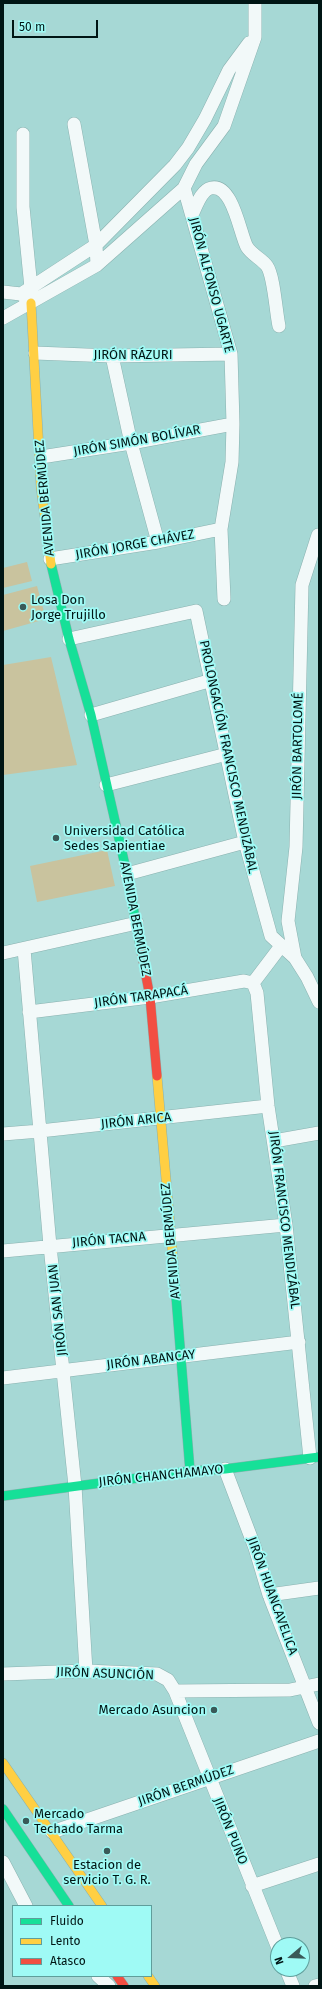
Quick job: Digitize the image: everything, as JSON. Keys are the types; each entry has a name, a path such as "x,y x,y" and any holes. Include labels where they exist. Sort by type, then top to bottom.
{"main road":[{"name":"AVENIDA BERMÚDEZ","path":"31,304 44,514 50,559 69,639 91,715 127,874 150,997 182,1356 190,1471"},
{"name":"JIRÓN CHANCHAMAYO","path":"3,1496 190,1471 226,1469 314,1457"},
{"path":"3,1763 101,1905"},
{"path":"3,1810 68,1905"},
{"path":"118,1977 124,1986"},
{"path":"149,1977 155,1986"}],"street":[{"path":"3,318 31,304 97,265 184,188 196,164 224,126 255,37 254,3"},
{"path":"3,292 26,291 96,245 175,165 205,119 229,70 247,45 255,37"},
{"path":"74,124 96,245 97,265"},
{"path":"23,134 23,207 26,291 31,304"},
{"name":"JIRÓN ALFONSO UGARTE","path":"184,188 231,354 233,424 232,462 220,529 224,599"},
{"path":"192,215 206,191 210,188 218,189 223,192 235,211 247,247 267,266 272,282 279,326"},
{"name":"JIRÓN RÁZURI","path":"35,353 112,356 231,354"},
{"path":"112,356 131,443 158,542"},
{"name":"JIRÓN SIMÓN BOLÍVAR","path":"41,457 131,443 233,424"},
{"name":"JIRÓN JORGE CHÁVEZ","path":"50,559 158,542 220,529"},
{"name":"JIRÓN BARTOLOMÉ","path":"295,958 288,921 296,839 302,585 318,535"},
{"name":"PROLONGACIÓN FRANCISCO MENDIZÁBAL","path":"69,639 196,611 212,680 244,842 271,936 281,946"},
{"path":"91,715 212,680"},
{"path":"106,785 227,754"},
{"path":"127,874 244,842"},
{"path":"3,953 137,923"},
{"path":"252,982 281,946"},
{"name":"JIRÓN BARTOLOMÉ","path":"281,946 295,958 307,976 319,1002"},
{"name":"JIRÓN SAN JUAN","path":"24,949 50,1246 75,1486 86,1671"},
{"name":"JIRÓN TARAPACÁ","path":"29,1012 150,997 244,981 252,982"},
{"name":"JIRÓN FRANCISCO MENDIZÁBAL","path":"252,982 257,993 268,1106 286,1224 314,1457"},
{"name":"JIRÓN ARICA","path":"3,1134 268,1106"},
{"path":"274,1141 319,1133"},
{"name":"JIRÓN TACNA","path":"3,1251 286,1224"},
{"name":"JIRÓN ABANCAY","path":"3,1378 299,1342"},
{"name":"JIRÓN HUANCAVELICA","path":"226,1469 255,1548 269,1595 319,1723"},
{"path":"269,1595 319,1588"},
{"name":"JIRÓN ASUNCIÓN","path":"3,1674 86,1671 157,1674 168,1680 175,1691"},
{"path":"175,1691 290,1690 319,1684"},
{"name":"JIRÓN PUNO","path":"175,1691 273,1937"},
{"name":"JIRÓN BERMÚDEZ","path":"52,1832 319,1741"},
{"path":"3,1862 25,1905"},
{"path":"252,1886 319,1864"},
{"path":"99,1977 109,1986"},
{"path":"315,1986 319,1985"}],"shaded area":[{"path":"27,562 32,581 3,588 3,568"},
{"name":"Losa Don Jorge Trujillo","path":"37,586 46,619 3,631 3,595"},
{"path":"51,657 77,765 3,775 3,665"},
{"path":"107,850 115,886 37,902 30,866"}],"traffic: fast":[{"path":"51,564 69,639 91,715 127,874 141,950"},
{"path":"173,1259 190,1471"},
{"path":"3,1496 190,1471 225,1469 319,1457"},
{"path":"3,1809 68,1905"}],"traffic: slow":[{"path":"31,303 41,488 51,564"},
{"path":"157,1076 173,1259"},
{"path":"3,1763 101,1905"},
{"path":"149,1977 155,1986"}],"traffic: jam":[{"path":"141,950 150,997 157,1076"},
{"path":"118,1977 124,1986"}],"place":[{"name":"Losa Don Jorge Trujillo","path":"23,607"},
{"name":"Universidad Católica Sedes Sapientiae","path":"56,838"},
{"name":"Mercado Asuncion","path":"214,1710"},
{"name":"Mercado Techado Tarma","path":"26,1821"},
{"name":"Estacion de servicio T. G. R.","path":"107,1851"}]}
